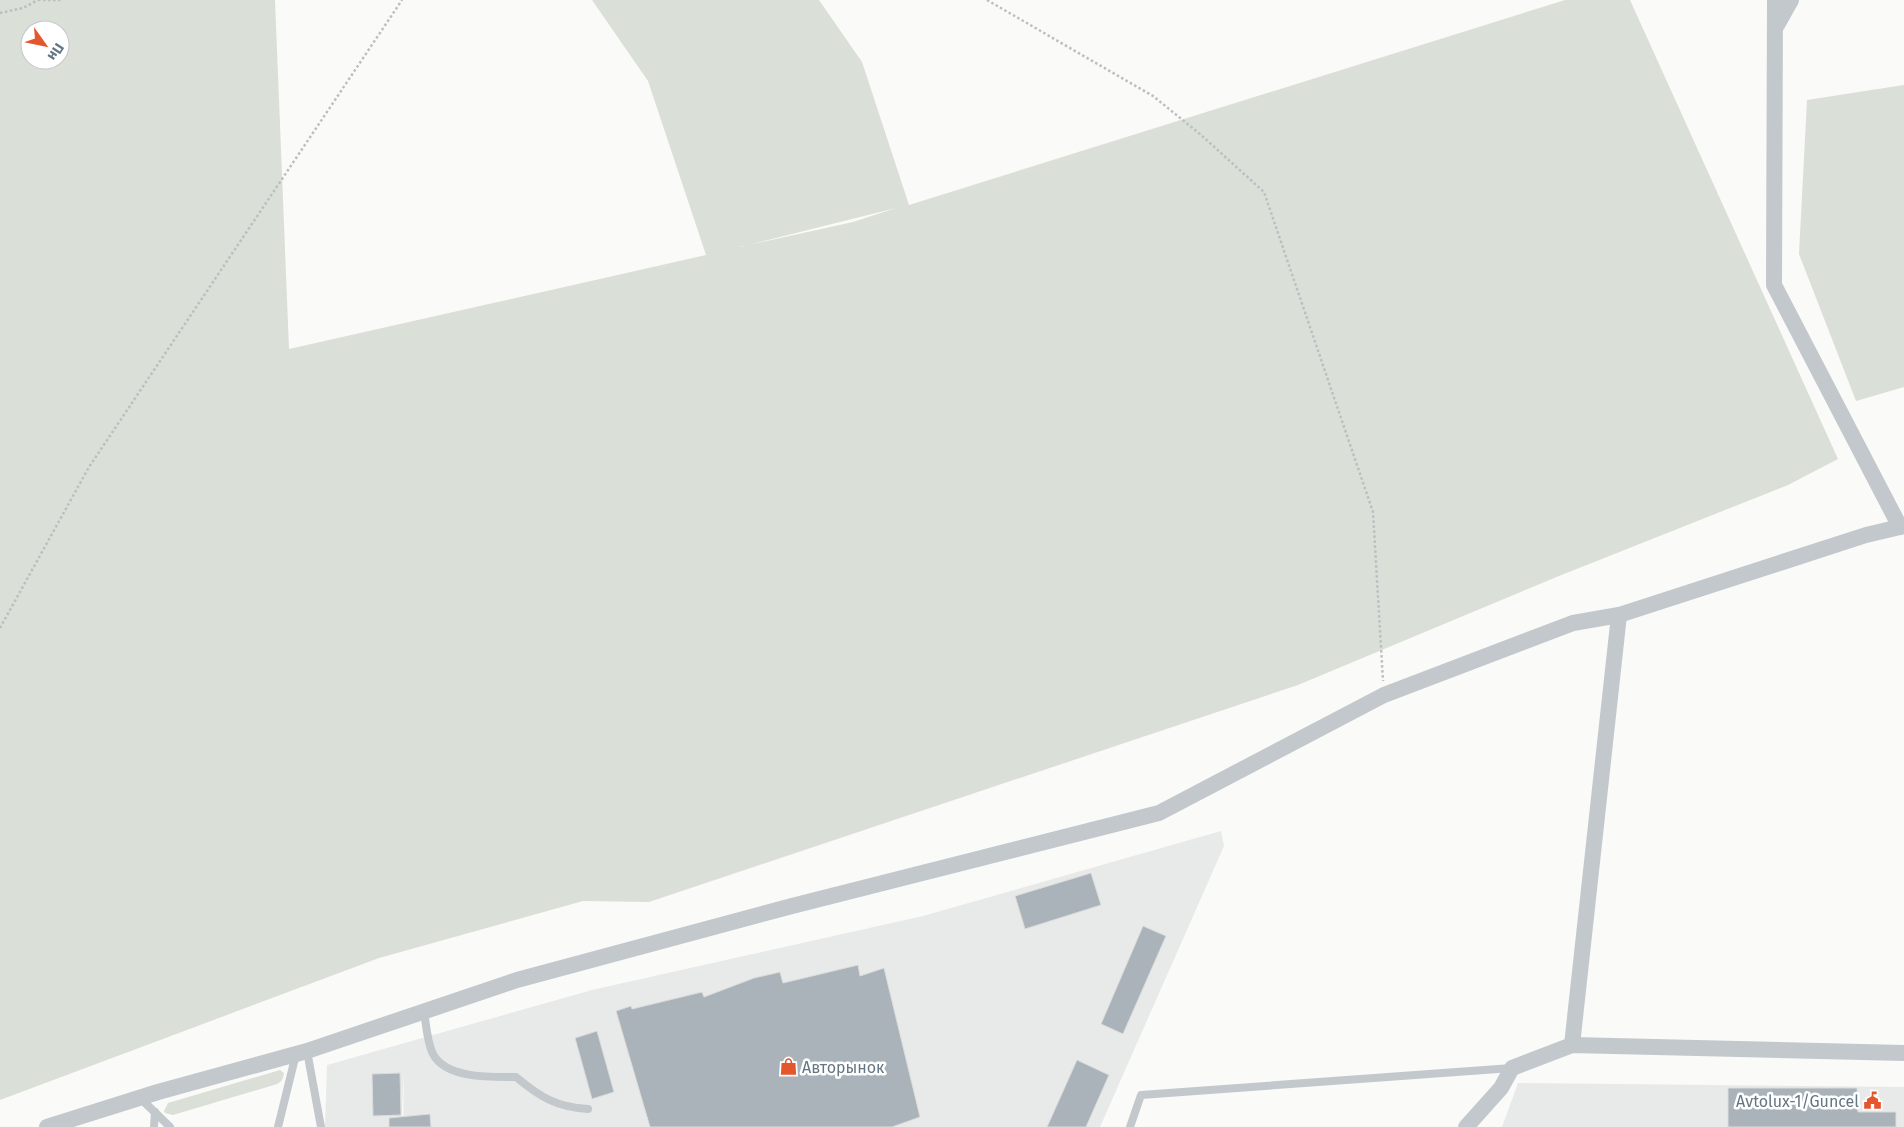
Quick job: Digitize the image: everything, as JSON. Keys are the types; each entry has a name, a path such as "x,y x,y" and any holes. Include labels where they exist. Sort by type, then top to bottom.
{"street":[{"path":"47,1127 140,1098 301,1053 517,980 792,906 1159,813 1384,695 1572,623 1619,615 1866,535 1902,526 1774,285 1775,0"},
{"path":"1776,25 1791,0"},
{"path":"1572,1046 1619,615"},
{"path":"1466,1127 1501,1088 1512,1068 1572,1046 1904,1053"}],"lane":[{"path":"424,1012 433,1054 442,1066 474,1076 516,1077 539,1097 573,1108 588,1109"},
{"path":"278,1127 301,1053"},
{"path":"301,1053 321,1127"},
{"path":"1130,1127 1141,1095 1512,1068"},
{"path":"140,1098 170,1127"},
{"path":"154,1127 155,1112"}],"path":[{"path":"0,13 23,8 37,0 61,0"},
{"path":"0,628 89,467 402,0"},
{"path":"987,0 1153,96 1200,134 1264,192 1373,512 1384,695"}],"shaded area":[{"path":"0,0 275,0 289,349 706,255 648,81 592,0 819,0 862,62 909,205 1565,0 1630,0 1838,459 1788,485 1559,576 1298,685 649,902 583,901 379,958 0,1100","holes":["896,208 853,222 747,245"]},
{"path":"1904,85 1904,387 1856,401 1799,254 1807,100"},
{"path":"1221,831 1224,846 1100,1127 403,1127 404,1071 401,1127 323,1127 325,1125 327,1065 592,990 923,916"},
{"path":"280,1070 284,1075 281,1081 276,1084 173,1115 164,1111 168,1103"},
{"path":"1518,1083 1904,1087 1904,1127 1502,1127"}],"building":[{"path":"1091,873 1101,905 1025,929 1015,896"},
{"path":"1143,926 1166,936 1123,1034 1101,1024"},
{"name":"Авторынок","path":"858,965 860,976 884,968 920,1117 892,1127 650,1127 616,1011 631,1006 632,1009 702,992 704,997 754,978 780,972 783,983"},
{"path":"597,1031 614,1092 592,1099 575,1038"},
{"path":"1077,1060 1109,1075 1086,1127 1047,1127"},
{"path":"400,1073 401,1115 373,1116 372,1074"},
{"path":"1728,1088 1857,1088 1858,1112 1896,1112 1896,1127 1728,1127"},
{"path":"430,1114 431,1127 389,1127 389,1118"}],"place":[{"name":"Авторынок","path":"788,1067"},
{"name":"Avtolux-1/Guncel","path":"1873,1101"}]}
